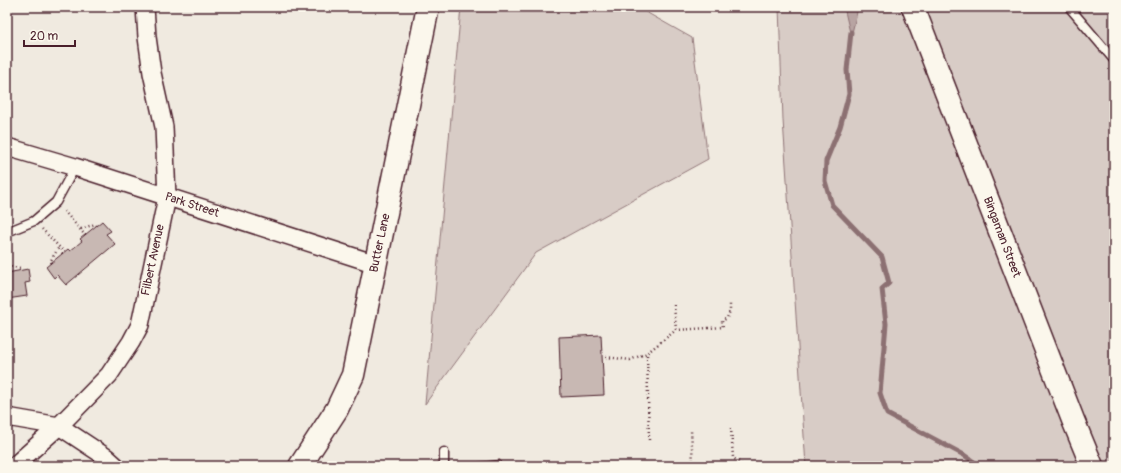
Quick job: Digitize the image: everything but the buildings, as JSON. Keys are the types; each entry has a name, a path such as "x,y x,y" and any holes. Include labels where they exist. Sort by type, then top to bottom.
{"street":[{"name":"Filbert Avenue","path":"14,466 59,426 109,375 131,342 140,325 167,197 164,127 152,73 144,7"},
{"name":"Butter Lane","path":"300,466 337,409 353,375 428,7"},
{"name":"Bingaman Street","path":"913,7 1092,466"},
{"name":"Park Street","path":"7,147 75,167 376,264"},
{"path":"7,417 59,426 106,457 116,466"}],"lane":[{"path":"1069,7 1114,60"},
{"path":"7,232 34,221 56,202 75,167"},
{"path":"444,452 444,466"}],"path":[{"path":"56,202 85,235"},
{"path":"34,221 64,252"},
{"path":"81,229 95,224 96,225"},
{"path":"51,263 50,262 59,247"},
{"path":"7,266 20,268 21,270"},
{"path":"606,357 630,360 647,353 676,330 723,328 722,321 728,318 730,302"},
{"path":"674,305 676,330"},
{"path":"647,353 649,440"},
{"path":"731,428 733,458 742,466"},
{"path":"691,430 693,463"},
{"path":"684,466 693,463 700,466"}],"shaded area":[{"path":"461,7 637,7 692,38 708,159 536,253 425,404"},
{"path":"779,7 1114,7 1114,466 806,466 783,120"},
{"path":"844,7 857,7 851,37"}],"waterway":[{"path":"851,32 847,70 849,94 840,127 826,161 825,181 832,205 882,257 889,283 882,289 886,324 880,393 887,414 964,455 974,462 975,466"}]}
